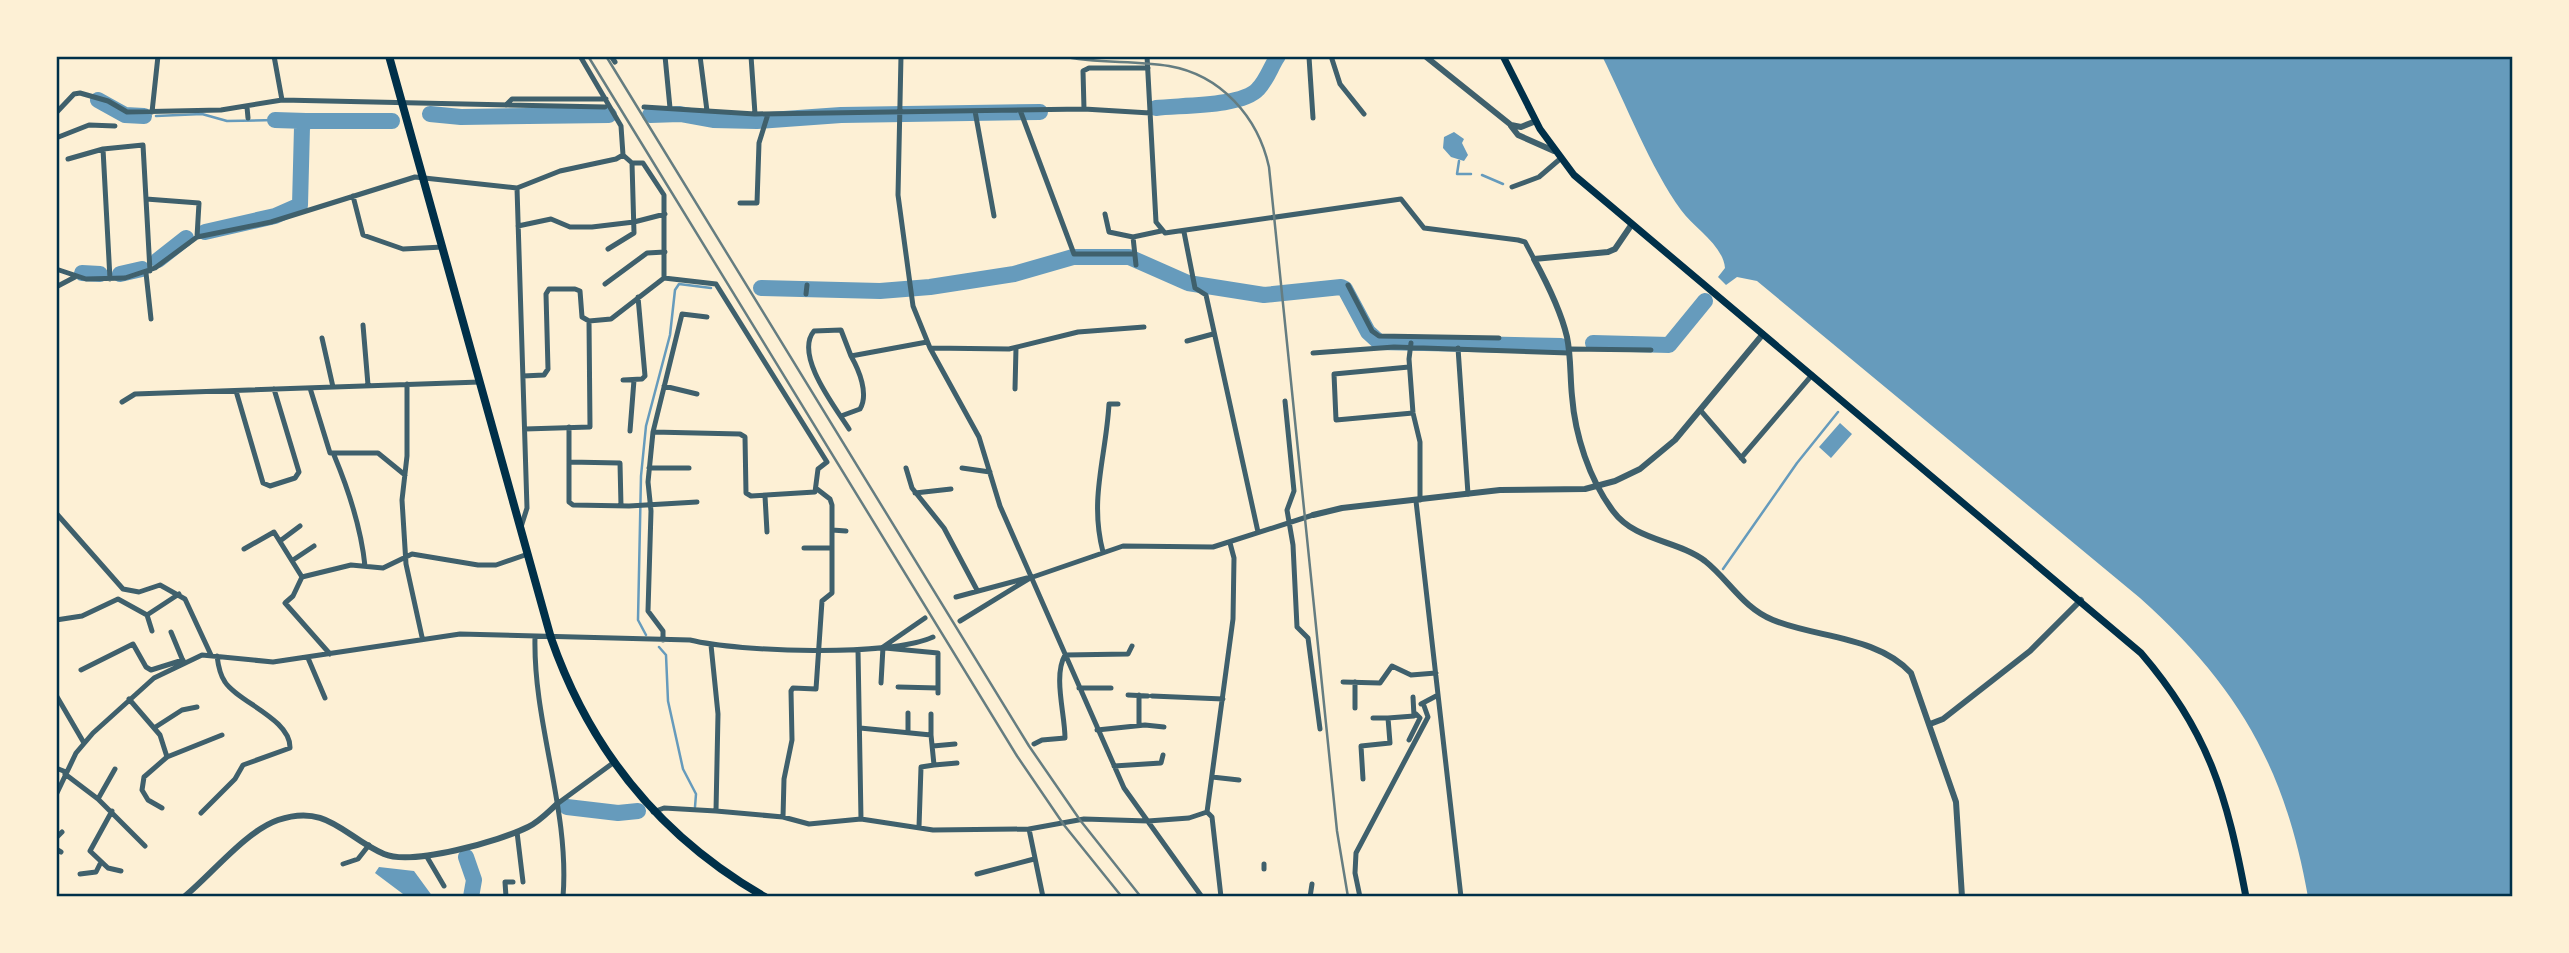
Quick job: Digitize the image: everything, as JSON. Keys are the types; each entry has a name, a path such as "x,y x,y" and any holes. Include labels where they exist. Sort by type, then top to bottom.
{"highway":[{"path":"389,56 551,638 580,708 614,763 653,812 703,856 765,897"}],"main road":[{"path":"1503,56 1536,121 1554,151 1574,175 2141,653 2178,699 2197,729 2215,769 2230,817 2246,897"}],"street":[{"path":"152,112 158,56"},
{"path":"274,56 282,100"},
{"path":"580,56 621,126 622,155 632,163 643,163 664,195 664,278"},
{"path":"665,56 676,117"},
{"path":"700,56 707,111"},
{"path":"751,56 755,114"},
{"path":"901,56 898,195 910,288 929,345 979,437 1000,506 1124,788 1202,897"},
{"path":"1147,56 1156,222 1161,231"},
{"path":"1331,56 1340,84 1364,114"},
{"path":"1426,56 1511,125 1518,135 1554,151"},
{"path":"1309,57 1313,118"},
{"path":"1084,108 1083,71 1089,68 1148,68"},
{"path":"56,113 79,93 108,101 127,112 247,107 282,100 401,100 506,105 606,102"},
{"path":"247,107 248,118"},
{"path":"644,107 768,116 1021,112 1084,108 1150,113"},
{"path":"1021,112 1074,254 1135,256"},
{"path":"975,113 994,216"},
{"path":"740,203 757,203 759,143 768,116"},
{"path":"1511,125 1521,127 1536,121"},
{"path":"56,138 77,127 115,126"},
{"path":"68,159 103,149 143,145 151,319"},
{"path":"103,149 110,279"},
{"path":"56,269 75,277 110,279 148,272 198,237 271,222 423,177 517,188 560,171 622,155"},
{"path":"1512,187 1539,177 1560,159"},
{"path":"608,250 634,233 632,163"},
{"path":"517,188 527,508 521,527"},
{"path":"353,196 363,235 403,249 443,247"},
{"path":"146,199 199,203 198,237"},
{"path":"1105,214 1109,232 1133,237 1161,231 1171,234 1401,199 1424,228 1525,242 1562,322 1569,351 1577,428 1610,507 1628,526 1704,561 1758,612 1776,622 1859,644 1905,667 1916,681 1959,815 1962,897"},
{"path":"518,226 540,219 551,219 570,227 634,222 665,214"},
{"path":"1534,259 1608,252 1615,249 1632,224"},
{"path":"1184,232 1195,288 1206,295 1258,532"},
{"path":"1133,237 1136,265"},
{"path":"606,284 648,253 664,252"},
{"path":"56,287 75,277"},
{"path":"523,376 544,375 548,369 546,294 549,289 580,291 582,317 589,321 611,320 664,278 716,284 827,462 818,469 817,489"},
{"path":"1348,285 1372,331 1385,337 1458,348 1651,350"},
{"path":"624,380 645,376 638,297"},
{"path":"663,640 663,631 648,611 648,503 653,432 682,314 707,317"},
{"path":"525,429 590,427 589,321"},
{"path":"363,325 368,386"},
{"path":"851,356 929,345 1016,348 1078,332 1144,327"},
{"path":"841,416 860,409 864,403 860,372 841,330 814,331 811,335 809,362 841,416 849,429"},
{"path":"1187,341 1213,334"},
{"path":"956,597 1030,578 1123,546 1209,547 1342,508 1506,489 1585,489 1615,481 1647,463 1675,440 1763,334"},
{"path":"322,338 333,387"},
{"path":"1313,352 1411,342 1499,338"},
{"path":"1411,342 1409,367 1413,413 1420,442 1418,500 1461,897"},
{"path":"1015,389 1016,348"},
{"path":"1458,348 1468,494"},
{"path":"1409,367 1334,374 1336,420 1413,413"},
{"path":"1701,411 1742,460 1812,375"},
{"path":"629,431 634,380"},
{"path":"122,402 135,394 480,382"},
{"path":"407,384 402,500 405,557 422,637"},
{"path":"664,386 697,394"},
{"path":"310,388 330,453 334,455 348,489 362,540 365,566"},
{"path":"236,391 263,484 270,486 295,478 299,472 275,389"},
{"path":"1285,401 1294,491 1287,508 1297,627 1308,638 1320,729"},
{"path":"1103,552 1099,536 1096,486 1103,468 1109,404 1118,404"},
{"path":"569,427 569,502 573,505 629,506 697,502"},
{"path":"653,432 740,433 745,438 746,493 751,496 815,492 817,489"},
{"path":"334,455 378,453 405,475"},
{"path":"569,462 620,463 621,506"},
{"path":"649,468 689,468"},
{"path":"906,468 915,493 944,528 977,590"},
{"path":"962,468 990,472"},
{"path":"783,817 783,779 792,740 791,691 793,688 816,690 822,601 832,593 830,499 817,489"},
{"path":"915,493 951,489"},
{"path":"765,496 767,532"},
{"path":"56,513 124,589 139,592 160,585 185,598 227,686 270,718 286,736 290,748 243,765 235,779 201,813"},
{"path":"280,541 300,526"},
{"path":"832,530 846,531"},
{"path":"244,549 274,532 302,577"},
{"path":"1207,812 1233,619 1234,565 1230,543"},
{"path":"293,560 314,546"},
{"path":"804,548 832,548"},
{"path":"302,577 351,565 383,568 405,557 419,554 460,563 487,565 528,554"},
{"path":"302,577 293,596 285,603 330,654"},
{"path":"960,621 1030,578"},
{"path":"146,615 179,594"},
{"path":"56,620 82,615 118,599 146,615 152,631"},
{"path":"1930,724 1943,719 2030,651 2081,600"},
{"path":"883,647 925,618"},
{"path":"170,632 183,662"},
{"path":"81,670 133,644 146,667 151,670 202,655 254,661 308,658 422,637 460,634 691,640 711,645 858,650 911,645 932,640 890,651"},
{"path":"536,637 544,726 565,870 563,897"},
{"path":"711,645 719,714 716,811"},
{"path":"1065,655 1128,654 1132,646"},
{"path":"883,647 890,651 938,653 938,690 898,687"},
{"path":"881,683 883,647"},
{"path":"858,650 861,819"},
{"path":"1034,744 1065,738 1060,680 1061,662 1065,655"},
{"path":"308,658 324,698"},
{"path":"56,795 84,743 154,678 183,662"},
{"path":"1343,682 1380,683 1392,666 1411,676 1436,673"},
{"path":"1355,682 1355,708"},
{"path":"1079,688 1111,688"},
{"path":"56,695 84,743"},
{"path":"1128,695 1223,699"},
{"path":"1139,695 1139,725"},
{"path":"1373,718 1388,718 1415,710 1438,695"},
{"path":"1409,740 1420,718 1415,710 1413,697"},
{"path":"129,699 160,735 167,757"},
{"path":"1360,897 1355,873 1356,853 1427,720 1423,703"},
{"path":"154,728 182,710 197,707"},
{"path":"908,713 908,732"},
{"path":"931,714 934,765"},
{"path":"1363,779 1361,746 1390,743 1388,718"},
{"path":"1427,720 1441,718"},
{"path":"1097,730 1139,725 1164,727"},
{"path":"860,728 931,735"},
{"path":"162,808 148,800 142,790 144,777 167,757 222,735"},
{"path":"933,746 955,744"},
{"path":"1114,766 1161,763 1163,755"},
{"path":"184,897 258,831 285,818 306,815 325,818 369,845 397,858 427,857 517,832 536,822 614,763"},
{"path":"919,827 920,767 957,763"},
{"path":"56,768 98,799 145,846"},
{"path":"98,799 115,769"},
{"path":"1212,777 1239,780"},
{"path":"653,812 664,808 716,811 783,817 809,824 861,819 919,827 1029,829 1084,819 1148,821 1189,818 1207,812"},
{"path":"111,811 89,851 101,862 121,871"},
{"path":"1207,812 1212,817 1220,897"},
{"path":"1029,829 1043,897"},
{"path":"56,838 62,832"},
{"path":"517,832 523,882"},
{"path":"343,864 358,859 369,845"},
{"path":"427,857 444,886"},
{"path":"976,874 1034,859"},
{"path":"79,874 96,872 101,862"},
{"path":"496,881 513,882"},
{"path":"505,882 506,897"},
{"path":"1310,897 1312,884"}],"water":[{"path":"1602,56 2513,56 2513,897 2308,897 2286,808 2271,768 2230,697 2204,664 2140,598 1757,281 1737,277 1726,285 1718,277 1725,268 1719,252 1681,210 1670,193"},
{"path":"1454,132 1464,139 1462,143 1468,155 1464,161 1451,157 1443,148 1444,137"},
{"path":"1840,423 1852,434 1831,458 1819,447"},
{"path":"379,867 414,871 433,897 407,897 375,873"}],"waterway":[{"path":"1156,108 1225,102 1250,95 1261,85 1278,56"},
{"path":"98,100 125,115 144,116"},
{"path":"650,115 680,114 713,120 757,121 841,115 1040,112"},
{"path":"156,116 202,114 227,121 275,120"},
{"path":"430,114 461,117 609,115"},
{"path":"275,120 306,121"},
{"path":"205,232 275,216 300,205 302,127 306,121 392,121"},
{"path":"1459,161 1457,174 1471,174"},
{"path":"1482,175 1503,184"},
{"path":"158,260 186,238"},
{"path":"761,288 880,291 930,287 1014,274 1073,257 1129,257 1188,283 1264,295 1341,287 1345,289 1368,332 1379,342 1561,346"},
{"path":"120,274 142,269"},
{"path":"82,273 100,274"},
{"path":"646,635 638,620 641,476 646,426 670,335 675,290 679,284 711,288"},
{"path":"1593,343 1669,345 1705,301"},
{"path":"1723,569 1797,463 1838,412"},
{"path":"659,647 666,655 668,701 683,769 696,794 695,807"},
{"path":"567,807 618,813 638,811"},
{"path":"466,857 474,880 471,897"}],"railway":[{"path":"588,56 1017,756 1064,825 1122,897"},
{"path":"606,56 1029,746 1080,820 1141,897"},
{"path":"1061,56 1169,66 1188,71 1221,89 1234,101 1246,115 1264,149 1269,167 1337,831 1348,897"}]}
